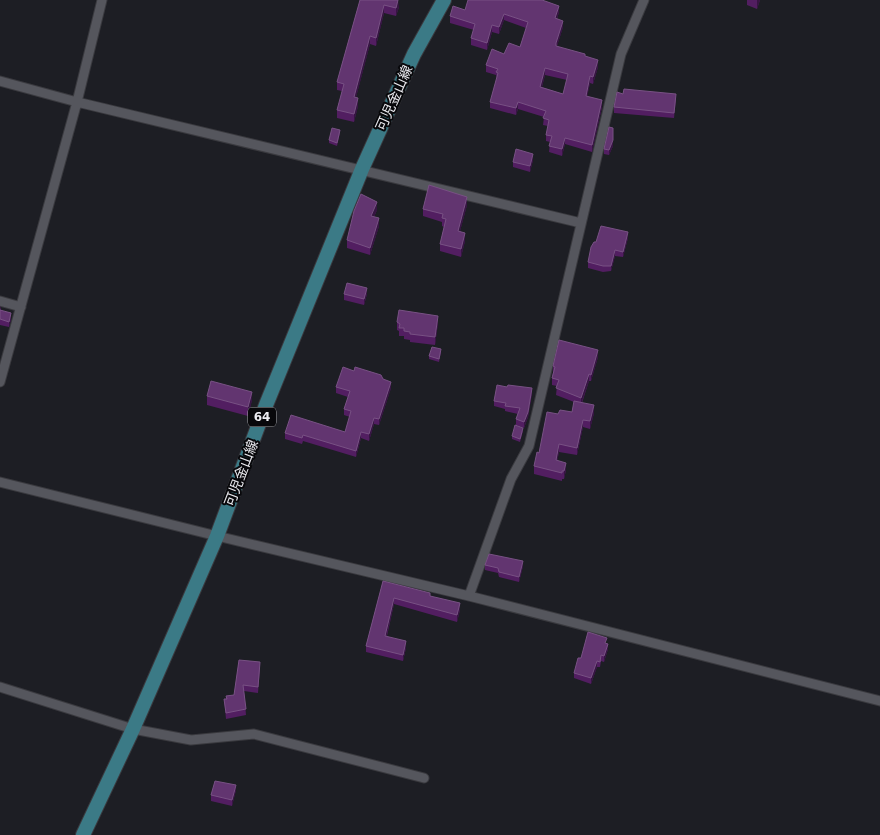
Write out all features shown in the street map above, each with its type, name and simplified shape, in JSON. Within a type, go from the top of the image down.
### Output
[{"type":"main road","name":"可児金山線","points":[[83,835],[133,729],[217,536],[266,405],[362,169],[414,54],[444,0]]},
{"type":"street","points":[[0,382],[77,102],[102,0]]},
{"type":"street","points":[[469,596],[511,479],[529,446],[621,54],[644,0]]},
{"type":"street","points":[[0,81],[77,102],[581,223]]},
{"type":"street","points":[[0,301],[21,307]]},
{"type":"street","points":[[0,482],[469,596],[880,701]]},
{"type":"street","points":[[0,687],[133,729],[191,740],[254,734],[424,778]]},
{"type":"building","points":[[360,0],[398,0],[396,8],[384,5],[376,38],[370,36],[354,97],[358,98],[354,114],[337,110],[344,84],[337,82]]},
{"type":"building","points":[[468,0],[542,0],[559,6],[555,18],[563,21],[556,46],[585,54],[585,56],[598,60],[593,77],[590,76],[586,96],[602,100],[592,145],[565,138],[562,149],[549,146],[552,136],[546,135],[549,120],[543,118],[546,111],[518,102],[516,108],[490,102],[498,73],[496,72],[498,69],[486,65],[492,49],[504,54],[509,43],[520,47],[528,22],[504,14],[499,27],[492,25],[487,43],[471,38],[475,24],[450,16],[453,6],[465,10]],"holes":[[[545,68],[568,74],[563,94],[540,87]]]},
{"type":"building","points":[[624,89],[676,94],[674,113],[614,107],[617,92],[623,94]]},
{"type":"building","points":[[609,127],[613,128],[613,140],[609,150],[604,149]]},
{"type":"building","points":[[332,128],[340,130],[337,143],[329,140]]},
{"type":"building","points":[[516,149],[533,154],[530,166],[513,162]]},
{"type":"building","points":[[429,185],[467,197],[458,231],[465,233],[461,249],[440,244],[446,219],[442,218],[443,214],[423,209]]},
{"type":"building","points":[[361,194],[377,202],[371,216],[379,218],[370,248],[347,240],[354,211]]},
{"type":"building","points":[[601,226],[628,232],[623,252],[615,250],[611,266],[588,262],[591,247],[596,242]]},
{"type":"building","points":[[347,283],[367,288],[364,299],[344,294]]},
{"type":"building","points":[[0,310],[11,313],[9,322],[0,319]]},
{"type":"building","points":[[399,310],[438,316],[435,337],[410,334],[410,332],[404,331],[404,328],[399,328],[400,324],[397,322]]},
{"type":"building","points":[[559,340],[598,350],[591,375],[589,374],[581,398],[556,388],[559,380],[552,378]]},
{"type":"building","points":[[432,347],[441,349],[439,359],[429,356]]},
{"type":"building","points":[[343,367],[354,371],[355,367],[381,375],[383,379],[391,382],[379,419],[374,418],[369,434],[361,432],[356,451],[303,435],[302,438],[285,433],[291,415],[345,432],[351,411],[344,409],[350,391],[336,387]]},
{"type":"building","points":[[211,381],[252,392],[248,407],[207,396]]},
{"type":"building","points":[[497,385],[532,388],[528,412],[524,422],[516,419],[520,408],[505,406],[506,403],[494,401]]},
{"type":"building","points":[[574,401],[594,405],[590,421],[583,420],[577,448],[559,444],[556,460],[566,463],[564,471],[562,473],[534,466],[537,452],[539,453],[547,412],[558,414],[560,410],[572,412]]},
{"type":"building","points":[[515,425],[523,428],[520,439],[512,436]]},
{"type":"building","points":[[489,554],[523,561],[519,577],[499,572],[498,568],[485,565]]},
{"type":"building","points":[[383,581],[430,593],[430,596],[460,603],[457,615],[394,598],[385,636],[406,641],[403,655],[366,646]]},
{"type":"building","points":[[588,632],[607,638],[605,643],[608,644],[604,656],[601,655],[600,662],[597,661],[591,678],[574,673],[578,658],[581,658]]},
{"type":"building","points":[[239,660],[260,662],[258,687],[243,685],[246,709],[226,713],[224,699],[227,699],[226,696],[234,695]]},
{"type":"building","points":[[215,781],[236,785],[232,800],[211,795]]}]
